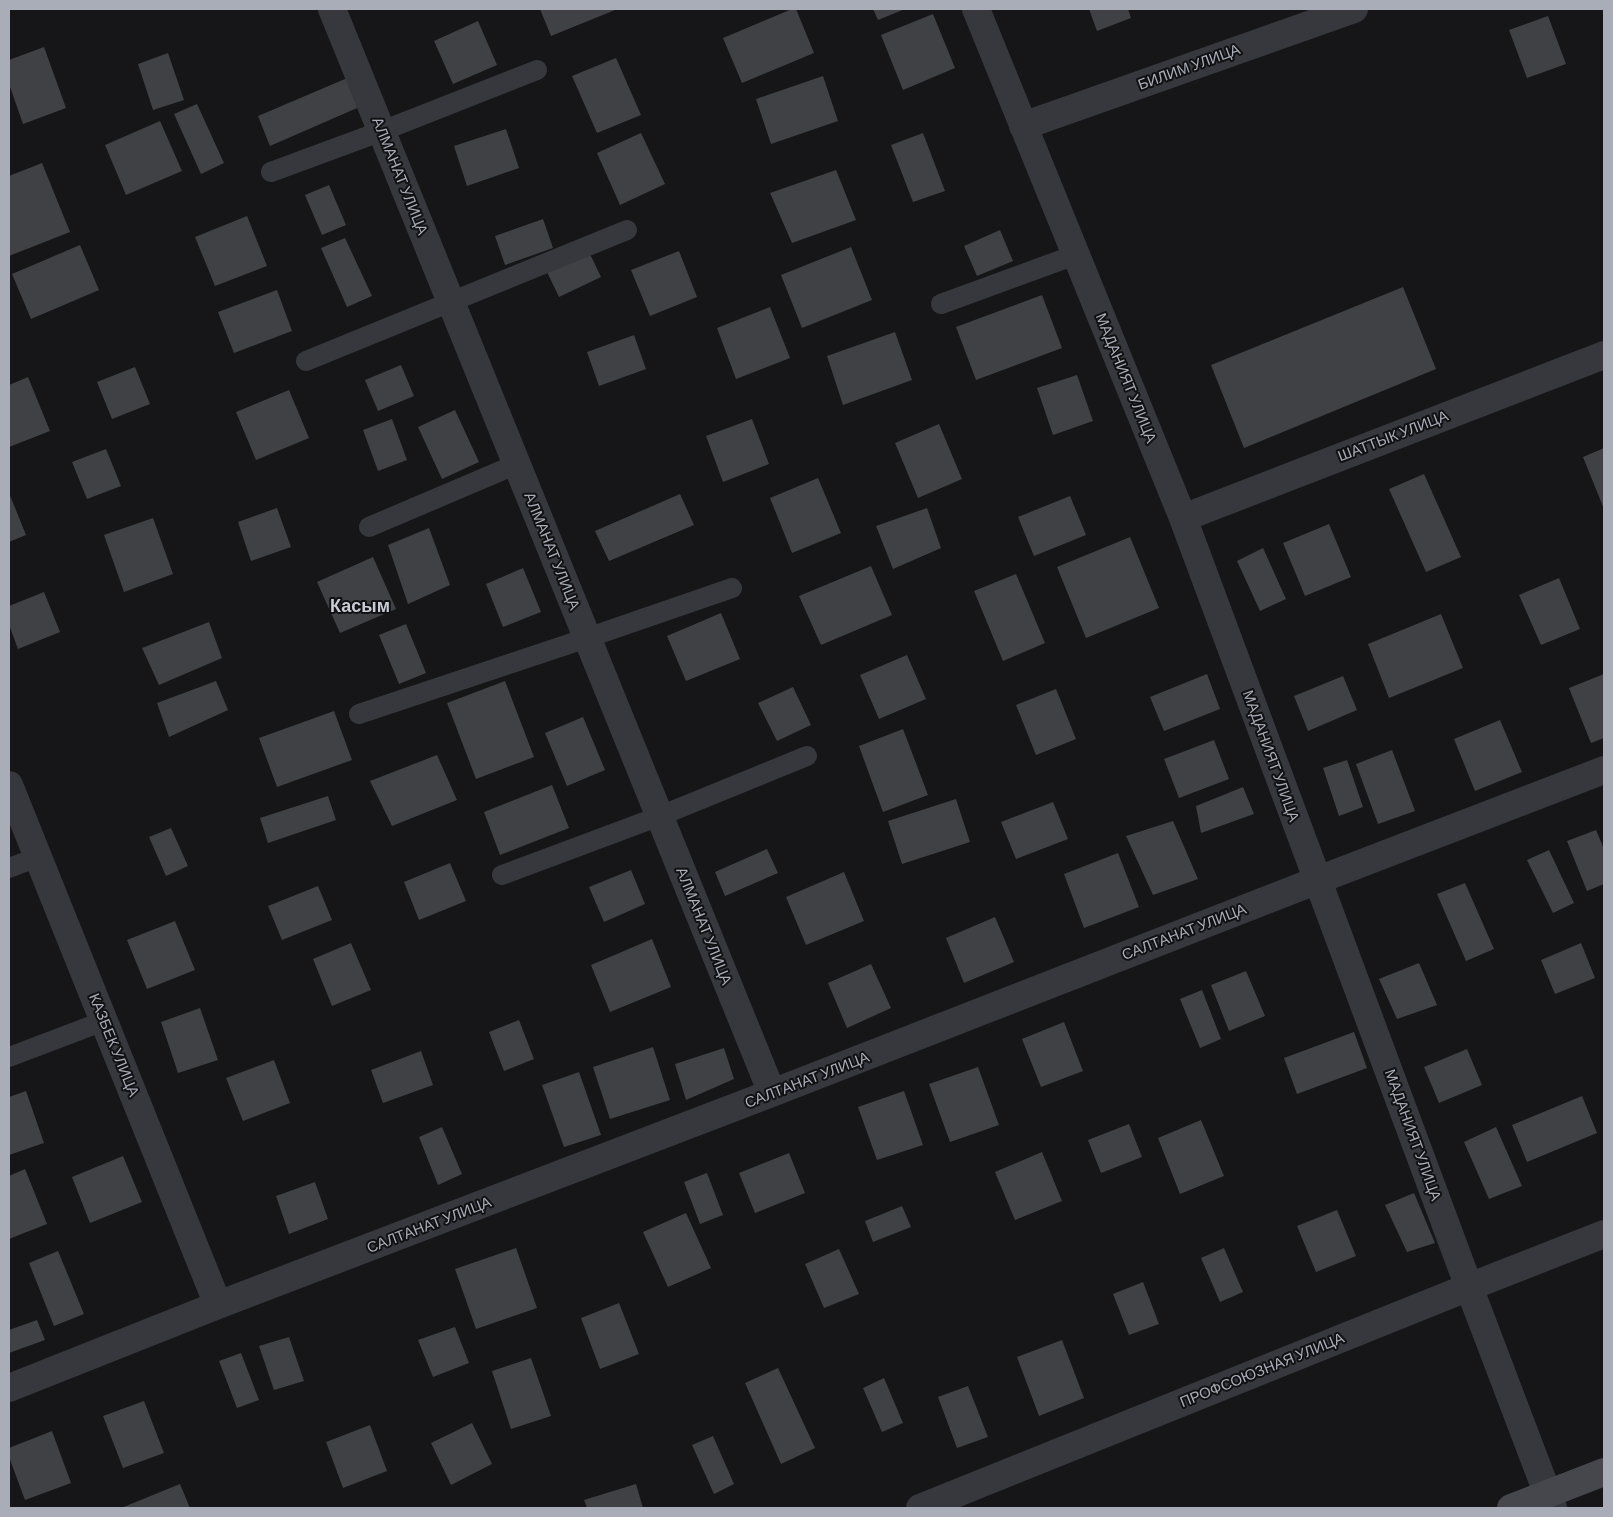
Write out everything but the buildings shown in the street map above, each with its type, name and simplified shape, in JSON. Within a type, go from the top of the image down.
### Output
[{"type":"street","name":"АЛМАНАТ УЛИЦА","points":[[332,9],[772,1093]]},
{"type":"street","name":"МАДАНИЯТ УЛИЦА","points":[[976,9],[1183,518],[1469,1287],[1551,1501]]},
{"type":"street","name":"БИЛИМ УЛИЦА","points":[[1023,126],[1354,9]]},
{"type":"street","name":"ШАТТЫК УЛИЦА","points":[[1183,518],[1604,355]]},
{"type":"street","name":"САЛТАНАТ УЛИЦА","points":[[9,1388],[218,1305],[772,1093],[1604,770]]},
{"type":"street","name":"КАЗБЕК УЛИЦА","points":[[9,785],[218,1305]]},
{"type":"street","name":"ПРОФСОЮЗНАЯ УЛИЦА","points":[[920,1508],[1604,1234]]},
{"type":"street","points":[[1511,1508],[1551,1501],[1604,1472]]},
{"type":"lane","points":[[271,172],[537,70]]},
{"type":"lane","points":[[306,361],[628,230]]},
{"type":"lane","points":[[941,304],[1075,255]]},
{"type":"lane","points":[[369,527],[517,464]]},
{"type":"lane","points":[[359,714],[732,588]]},
{"type":"lane","points":[[502,874],[660,816],[807,756]]},
{"type":"lane","points":[[9,868],[38,857]]},
{"type":"lane","points":[[9,1057],[104,1021]]},
{"type":"district","name":"Касым","points":[[360,606]]}]
